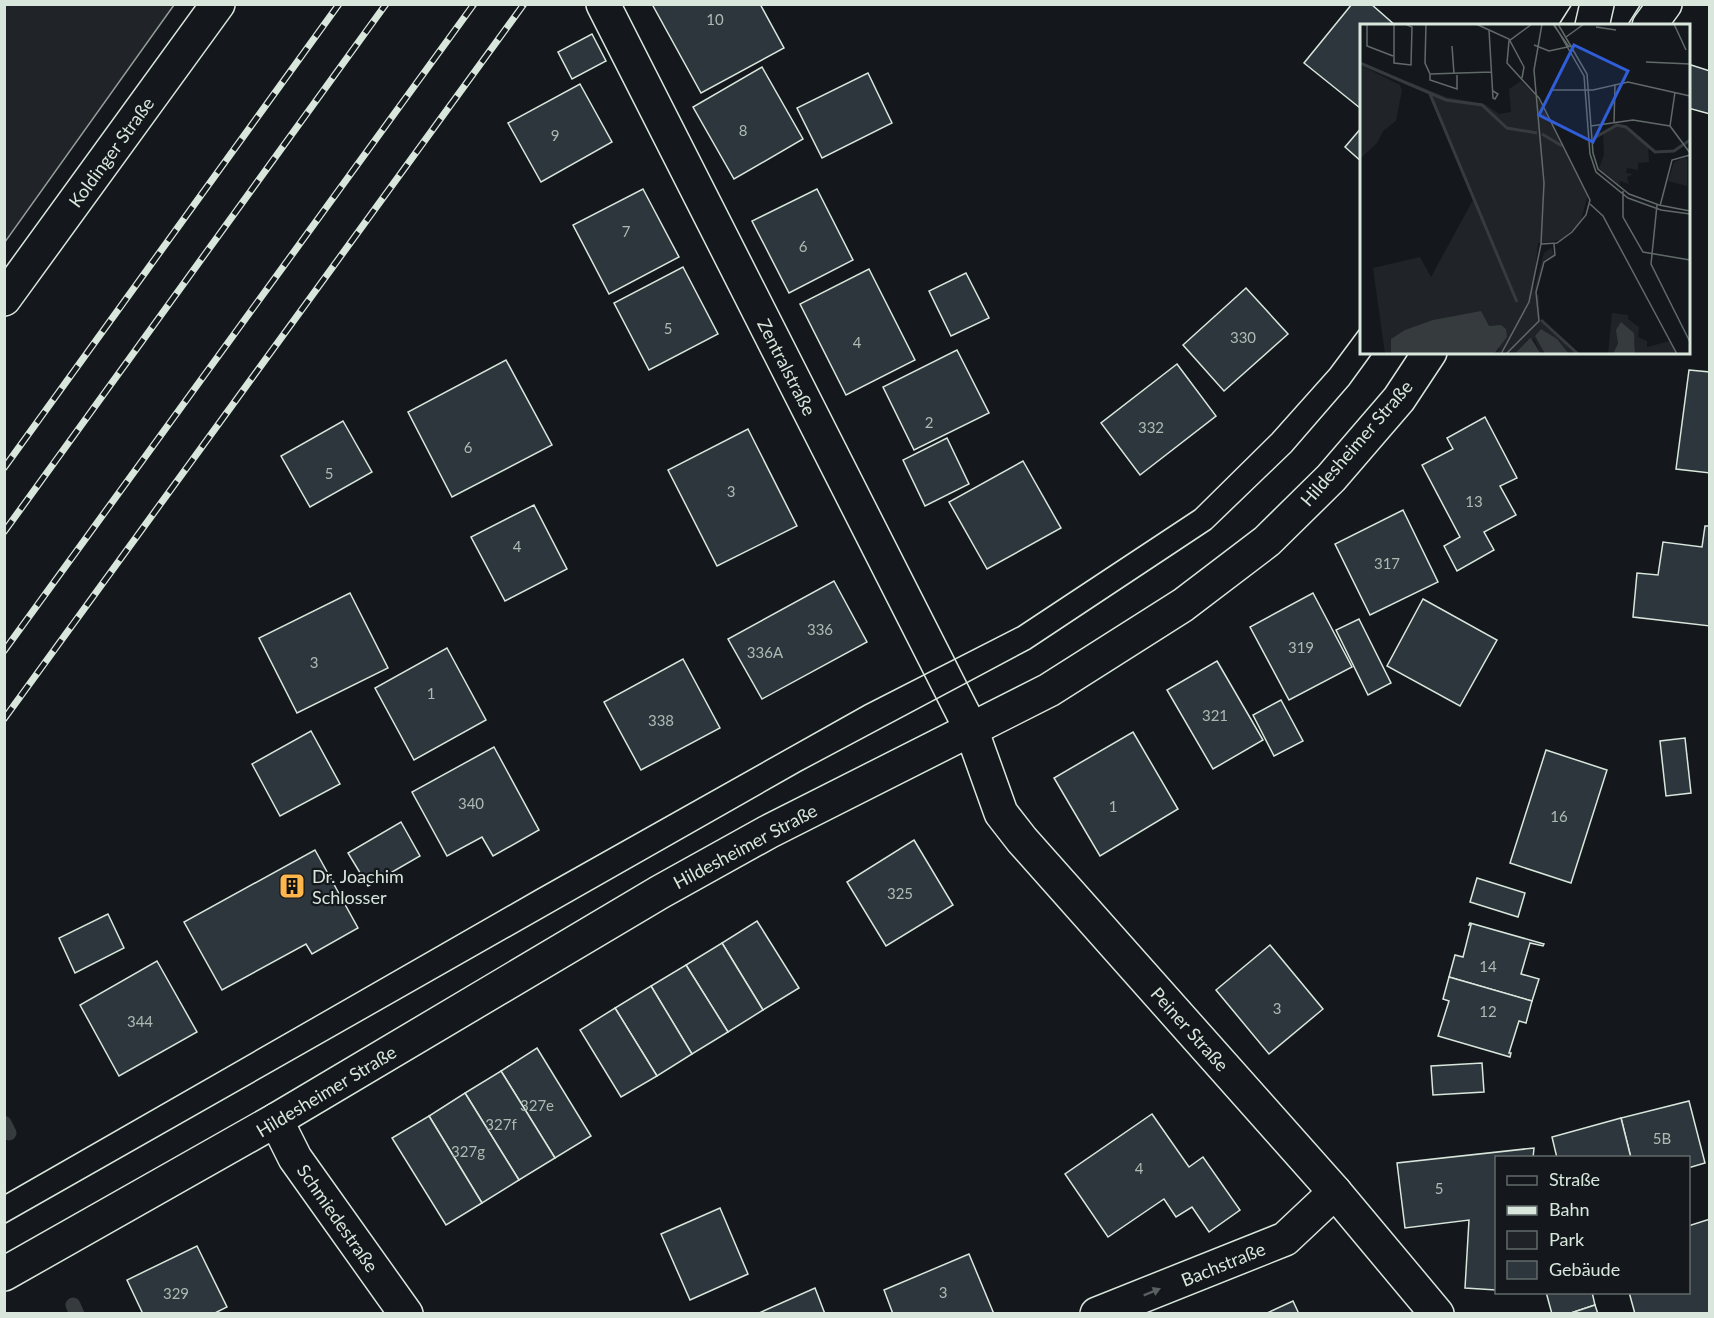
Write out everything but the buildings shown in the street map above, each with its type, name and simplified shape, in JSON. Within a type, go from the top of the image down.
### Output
[{"type":"street","name":"Koldinger Straße","points":[[4,299],[218,4]]},
{"type":"street","name":"Zentralstraße","points":[[603,4],[971,729]]},
{"type":"street","points":[[1592,24],[1597,4]]},
{"type":"street","points":[[1650,24],[1665,4]]},
{"type":"street","name":"Hildesheimer Straße","points":[[4,1274],[276,1120],[660,892],[768,832],[1049,690],[1184,605],[1267,541],[1331,478],[1399,399],[1429,354]]},
{"type":"street","name":"Peiner Straße","points":[[971,729],[1001,813],[1022,840],[1335,1192],[1437,1314]]},
{"type":"street","name":"Schmiedestraße","points":[[276,1120],[296,1158],[406,1314]]},
{"type":"street","name":"Bachstraße","points":[[1097,1314],[1285,1239],[1335,1192]]},
{"type":"green space","points":[[4,5],[174,5],[5,242]]},
{"type":"waterway","points":[[4,1123],[9,1133]]},
{"type":"waterway","points":[[73,1305],[77,1314]]},
{"type":"tram line","points":[[1559,24],[1572,4]]},
{"type":"tram line","points":[[1628,24],[1641,4]]},
{"type":"tram line","points":[[4,1195],[536,890],[865,705],[1018,627],[1195,510],[1272,434],[1330,369],[1360,329]]},
{"type":"tram line","points":[[4,1224],[801,771],[1030,649],[1211,529],[1291,452],[1349,385],[1372,354]]},
{"type":"railway","points":[[4,468],[339,4]]},
{"type":"railway","points":[[4,532],[386,4]]},
{"type":"railway","points":[[4,651],[474,4]]},
{"type":"railway","points":[[4,719],[524,4]]},
{"type":"place","name":"Dr. Joachim Schlosser","points":[[292,886]]}]
